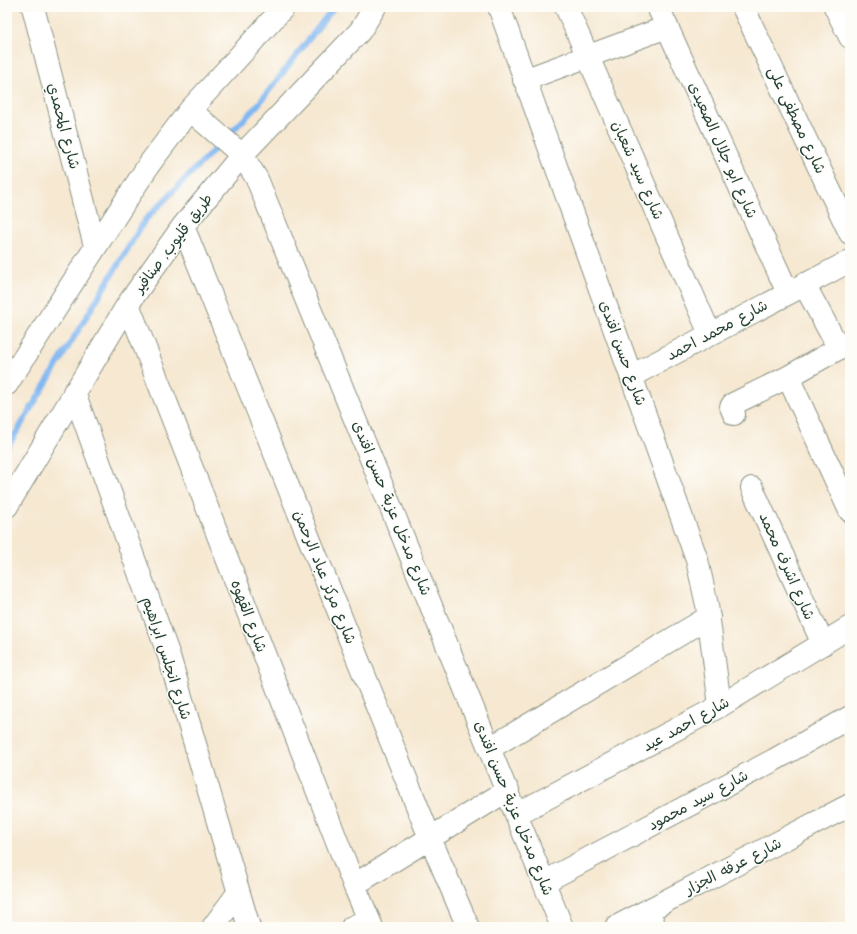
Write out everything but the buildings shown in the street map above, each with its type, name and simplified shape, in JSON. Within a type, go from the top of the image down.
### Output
[{"type":"street","name":"شارع المحمدي","points":[[33,7],[95,246]]},
{"type":"street","points":[[7,384],[150,163],[190,110],[284,7]]},
{"type":"street","name":"طريق قليوب, صنافير","points":[[7,506],[128,304],[183,226],[242,156],[315,81],[360,31],[375,7]]},
{"type":"street","name":"شارع حسن افندى","points":[[499,7],[697,560],[709,616],[720,706]]},
{"type":"street","name":"شارع سيد شعبان","points":[[566,7],[710,334]]},
{"type":"street","name":"شارع ابو جلال الصعيدى","points":[[658,7],[796,289]]},
{"type":"street","name":"شارع مصطفى على","points":[[743,7],[850,233]]},
{"type":"street","points":[[835,7],[850,37]]},
{"type":"street","points":[[524,80],[667,27]]},
{"type":"street","name":"شارع مدخل عزبة حسن افندى","points":[[190,110],[242,156],[258,179],[518,814],[562,927]]},
{"type":"street","name":"شارع مركز عباد الرحمن","points":[[183,226],[430,838],[468,927]]},
{"type":"street","name":"شارع محمد احمد","points":[[631,376],[850,260]]},
{"type":"street","points":[[734,414],[731,407],[733,404],[788,377],[836,350],[836,343],[796,289]]},
{"type":"street","name":"شارع القهوه","points":[[128,304],[354,885],[365,925]]},
{"type":"street","points":[[788,377],[850,511]]},
{"type":"street","name":"شارع انجلس ابراهيم","points":[[74,392],[168,656],[249,927]]},
{"type":"street","name":"شارع اشرف محمد","points":[[752,488],[823,644]]},
{"type":"street","points":[[490,748],[709,616]]},
{"type":"street","name":"شارع احمد عيد","points":[[518,814],[720,706],[850,627]]},
{"type":"street","name":"شارع سيد محمود","points":[[544,882],[774,760],[850,717]]},
{"type":"street","points":[[354,885],[508,790]]},
{"type":"street","name":"شارع عرفه الجزار","points":[[616,927],[652,918],[850,805]]},
{"type":"street","points":[[213,927],[238,894]]},
{"type":"waterway","points":[[7,448],[145,220],[257,106],[334,7]]}]
